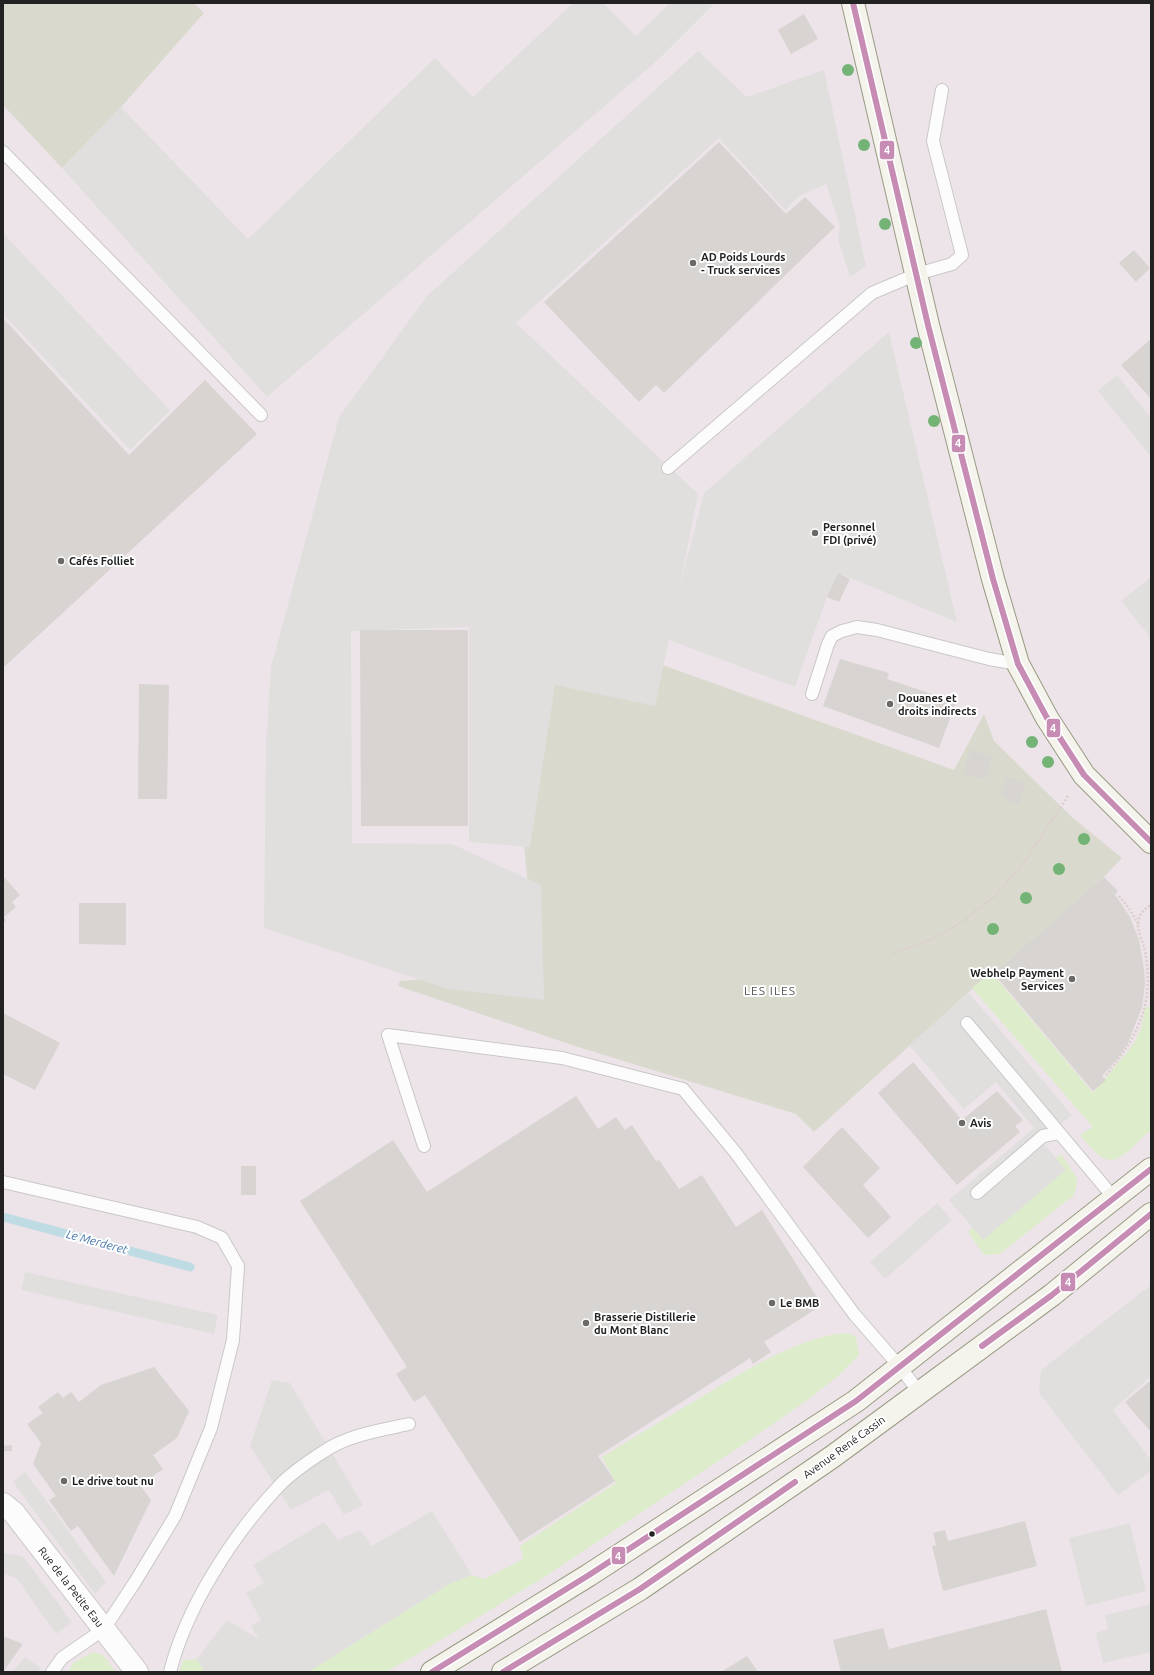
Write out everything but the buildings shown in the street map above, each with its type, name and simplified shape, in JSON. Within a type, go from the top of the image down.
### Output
[{"type":"main road","points":[[853,3],[917,274],[991,571],[1018,664],[1047,718],[1084,775],[1151,842]]},
{"type":"main road","points":[[432,1672],[589,1575],[856,1401],[1151,1169]]},
{"type":"main road","name":"Avenue René Cassin","points":[[503,1672],[640,1589],[832,1457],[1052,1295],[1151,1214]]},
{"type":"street","name":"Rue de la Petite Eau","points":[[3,1504],[14,1513],[137,1672]]},
{"type":"lane","points":[[668,468],[855,306],[881,289],[917,274],[952,264],[962,254],[933,140],[942,90]]},
{"type":"lane","points":[[3,152],[261,415]]},
{"type":"lane","points":[[812,694],[828,644],[832,636],[842,630],[857,628],[877,630],[990,659],[1018,664]]},
{"type":"lane","points":[[967,1023],[1114,1198]]},
{"type":"lane","points":[[424,1146],[388,1035],[562,1058],[684,1089],[735,1152],[854,1314],[900,1366],[919,1392]]},
{"type":"lane","points":[[977,1193],[1043,1136],[1059,1132]]},
{"type":"lane","points":[[3,1182],[197,1227],[222,1238],[238,1266],[233,1340],[211,1428],[175,1516],[104,1629],[62,1658],[52,1672]]},
{"type":"lane","points":[[170,1672],[175,1652],[197,1600],[233,1542],[278,1487],[324,1451],[362,1435],[410,1424]]},
{"type":"path","points":[[893,953],[933,939],[962,922],[996,895],[1023,864],[1066,799],[1084,775]]},
{"type":"path","points":[[1106,1075],[1132,1038],[1146,1000],[1147,968],[1145,950],[1138,925],[1129,908],[1119,896]]},
{"type":"path","points":[[1138,925],[1140,916],[1144,909],[1151,905]]},
{"type":"shaded area","points":[[3,3],[1151,3],[1151,1672],[3,1672]]},
{"type":"shaded area","points":[[3,3],[194,3],[204,13],[121,107],[62,168],[3,105]]},
{"type":"shaded area","points":[[573,3],[603,3],[636,36],[670,3],[715,3],[659,59],[267,397],[62,168],[121,107],[248,239],[435,58],[473,97]]},
{"type":"shaded area","points":[[698,51],[747,97],[824,70],[866,266],[850,277],[838,240],[840,226],[826,184],[799,196],[785,210],[719,138],[516,323],[698,494],[680,586],[704,493],[889,332],[957,622],[838,573],[827,597],[795,687],[669,640],[655,706],[555,685],[530,847],[469,842],[469,627],[351,631],[352,843],[452,844],[541,885],[544,1000],[448,989],[264,928],[266,742],[271,667],[339,417],[427,296]]},
{"type":"shaded area","points":[[3,233],[170,410],[130,450],[3,314]]},
{"type":"shaded area","points":[[1117,375],[1151,418],[1151,457],[1098,391]]},
{"type":"shaded area","points":[[1151,577],[1151,638],[1121,601]]},
{"type":"shaded area","points":[[557,627],[954,770],[984,714],[994,741],[1074,819],[1122,858],[1104,877],[994,977],[990,973],[814,1132],[796,1114],[575,1046],[398,986],[400,981],[536,970],[520,802]]},
{"type":"shaded area","points":[[969,993],[1072,1115],[1041,1141],[1066,1170],[983,1240],[949,1200],[1034,1128],[996,1082],[964,1109],[909,1045]]},
{"type":"shaded area","points":[[937,1203],[952,1220],[885,1279],[870,1262]]},
{"type":"shaded area","points":[[25,1272],[218,1315],[214,1334],[21,1290]]},
{"type":"shaded area","points":[[1151,1285],[1151,1376],[1113,1410],[1151,1460],[1151,1471],[1118,1495],[1039,1393],[1041,1370]]},
{"type":"shaded area","points":[[272,1380],[290,1383],[363,1505],[344,1515],[329,1490],[291,1510],[250,1446]]},
{"type":"shaded area","points":[[25,1472],[106,1582],[95,1594],[13,1482]]},
{"type":"shaded area","points":[[432,1511],[472,1575],[449,1584],[308,1672],[205,1672],[197,1659],[227,1620],[259,1639],[251,1626],[261,1620],[246,1593],[264,1583],[253,1565],[324,1522],[338,1540],[360,1530],[372,1546]]},
{"type":"shaded area","points":[[1130,1523],[1146,1591],[1086,1606],[1069,1538]]},
{"type":"shaded area","points":[[3,1553],[23,1556],[72,1622],[56,1634],[17,1579],[3,1573]]},
{"type":"shaded area","points":[[1151,1604],[1151,1652],[1103,1663],[1096,1633],[1108,1629],[1105,1615]]},
{"type":"shaded area","points":[[25,1657],[41,1668],[37,1672],[12,1672]]},
{"type":"green space","points":[[991,972],[1093,1093],[1133,1045],[1141,1029],[1145,1007],[1151,1007],[1151,1130],[1131,1149],[1116,1159],[1108,1160],[1100,1156],[1091,1148],[1080,1135],[1093,1127],[972,988]]},
{"type":"green space","points":[[1061,1154],[1077,1178],[1076,1189],[1073,1196],[1000,1254],[984,1255],[968,1232]]},
{"type":"green space","points":[[847,1333],[856,1337],[859,1355],[837,1377],[809,1399],[735,1450],[546,1576],[386,1672],[308,1672],[449,1584],[472,1575],[484,1579],[523,1559],[520,1546],[616,1483],[602,1457],[770,1358],[809,1341]]},
{"type":"green space","points":[[93,1652],[103,1655],[116,1672],[68,1672],[73,1663]]},
{"type":"green space","points":[[197,1659],[205,1672],[179,1672],[183,1660]]},
{"type":"waterway","name":"Le Merderet","points":[[3,1217],[190,1267]]},
{"type":"transit line","name":"4","points":[[853,3],[928,325],[993,579],[1018,664],[1047,718],[1084,775],[1151,842]]},
{"type":"transit line","name":"4","points":[[432,1672],[589,1575],[856,1401],[1151,1169]]},
{"type":"transit line","name":"4","points":[[982,1346],[1052,1295],[1151,1214]]},
{"type":"transit line","name":"4","points":[[503,1672],[640,1589],[795,1482]]},
{"type":"place","name":"AD Poids Lourds - Truck services","points":[[693,263]]},
{"type":"place","name":"Personnel FDI (privé)","points":[[815,533]]},
{"type":"place","name":"Cafés Folliet","points":[[61,561]]},
{"type":"place","name":"Douanes et droits indirects","points":[[890,704]]},
{"type":"place","name":"Webhelp Payment Services","points":[[1072,979]]},
{"type":"place","name":"Avis","points":[[962,1123]]},
{"type":"place","name":"Le BMB","points":[[772,1303]]},
{"type":"place","name":"Brasserie Distillerie du Mont Blanc","points":[[586,1323]]},
{"type":"place","name":"Le drive tout nu","points":[[64,1481]]},
{"type":"district","name":"LES ILES","points":[[770,991]]}]
